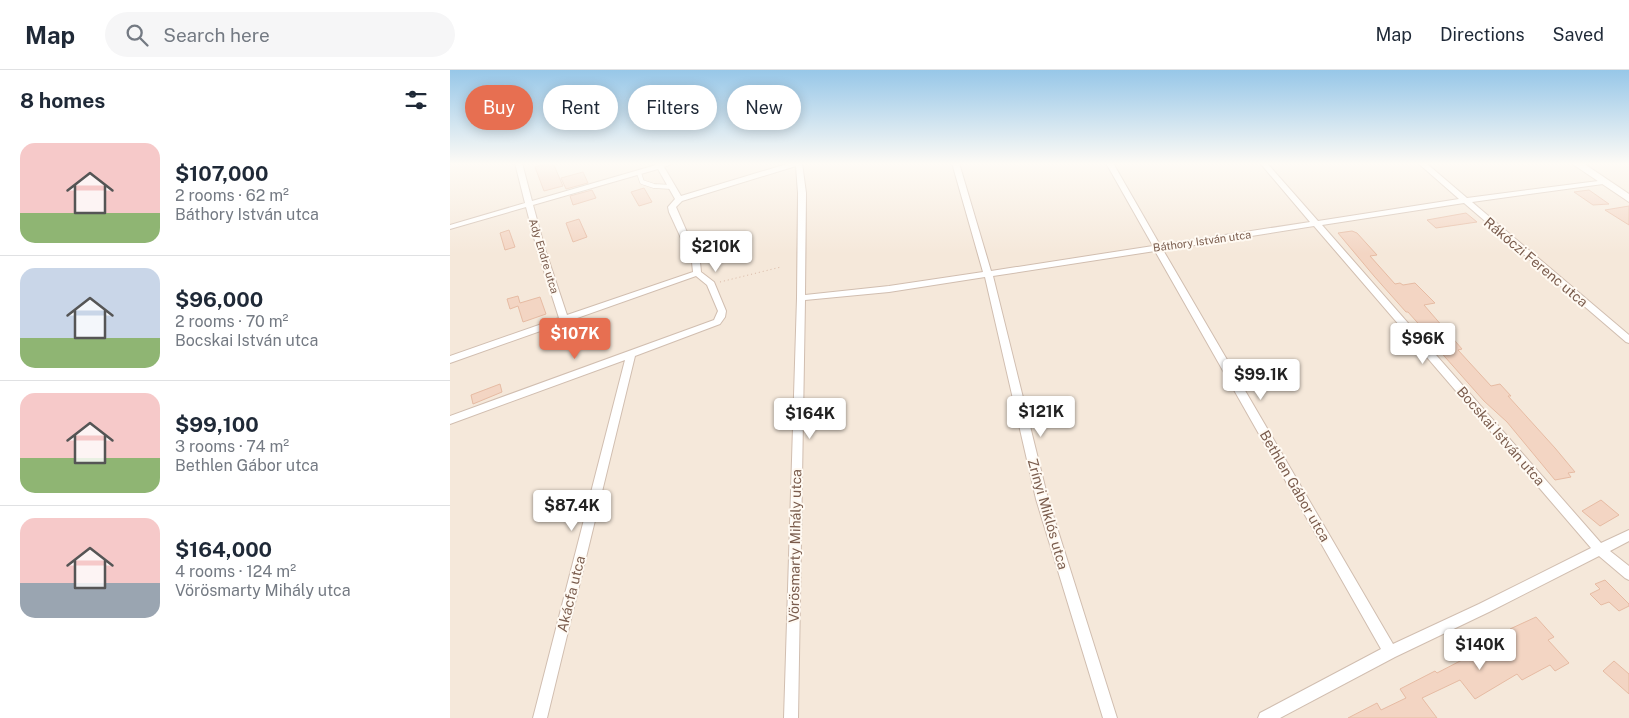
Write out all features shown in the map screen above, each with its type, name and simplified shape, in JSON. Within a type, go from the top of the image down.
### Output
[{"type":"street","name":"Ady Endre utca","points":[[525,193],[564,319]]},
{"type":"street","points":[[450,227],[565,193]]},
{"type":"street","points":[[675,193],[678,199]]},
{"type":"street","points":[[696,273],[696,262],[672,207],[678,199],[697,193]]},
{"type":"street","name":"Vörösmarty Mihály utca","points":[[791,718],[802,193]]},
{"type":"street","name":"Zrínyi Miklós utca","points":[[964,193],[988,273],[1042,500],[1110,718]]},
{"type":"street","name":"Bethlen Gábor utca","points":[[1126,193],[1390,652]]},
{"type":"street","name":"Bocskai István utca","points":[[1290,193],[1600,550],[1629,574]]},
{"type":"street","name":"Rákóczi Ferenc utca","points":[[1455,193],[1629,340]]},
{"type":"street","name":"Báthory István utca","points":[[801,298],[888,289],[1521,193]]},
{"type":"street","points":[[450,420],[710,326],[721,317],[722,311],[710,284],[696,273]]},
{"type":"street","points":[[450,360],[696,273]]},
{"type":"street","name":"Akácfa utca","points":[[540,718],[631,353]]},
{"type":"street","points":[[1265,718],[1390,652],[1629,535]]},
{"type":"path","points":[[710,284],[781,267]]},
{"type":"shaded area","points":[[450,193],[1629,193],[1629,718],[450,718]]},
{"type":"building","points":[[580,193],[594,193],[596,198],[573,205],[570,196]]},
{"type":"building","points":[[632,193],[647,193],[652,202],[639,206]]},
{"type":"building","points":[[1576,193],[1594,193],[1609,204],[1593,205]]},
{"type":"building","points":[[1629,206],[1629,225],[1605,210]]},
{"type":"building","points":[[1466,213],[1477,222],[1436,228],[1427,220]]},
{"type":"building","points":[[579,219],[587,237],[573,242],[566,223]]},
{"type":"building","points":[[509,230],[515,247],[505,250],[500,233]]},
{"type":"building","points":[[1352,231],[1357,233],[1377,255],[1370,256],[1395,284],[1415,283],[1435,303],[1424,305],[1462,349],[1458,350],[1491,386],[1500,384],[1511,396],[1508,396],[1575,472],[1568,473],[1571,477],[1555,480],[1507,422],[1484,401],[1338,233]]},
{"type":"building","points":[[518,296],[520,303],[540,297],[546,314],[523,322],[518,306],[510,309],[507,299]]},
{"type":"building","points":[[500,384],[502,392],[473,404],[471,395]]},
{"type":"building","points":[[1601,500],[1619,515],[1600,526],[1582,511]]},
{"type":"building","points":[[1605,580],[1629,606],[1619,611],[1609,602],[1601,605],[1590,594],[1600,589],[1595,584]]},
{"type":"building","points":[[1536,617],[1554,637],[1548,640],[1569,663],[1555,671],[1550,665],[1522,680],[1517,674],[1475,699],[1460,680],[1422,698],[1437,718],[1348,718],[1377,703],[1381,710],[1406,698],[1400,689],[1435,671],[1437,673],[1514,633],[1510,629]]},
{"type":"building","points":[[1614,661],[1629,674],[1629,694],[1603,671]]}]
